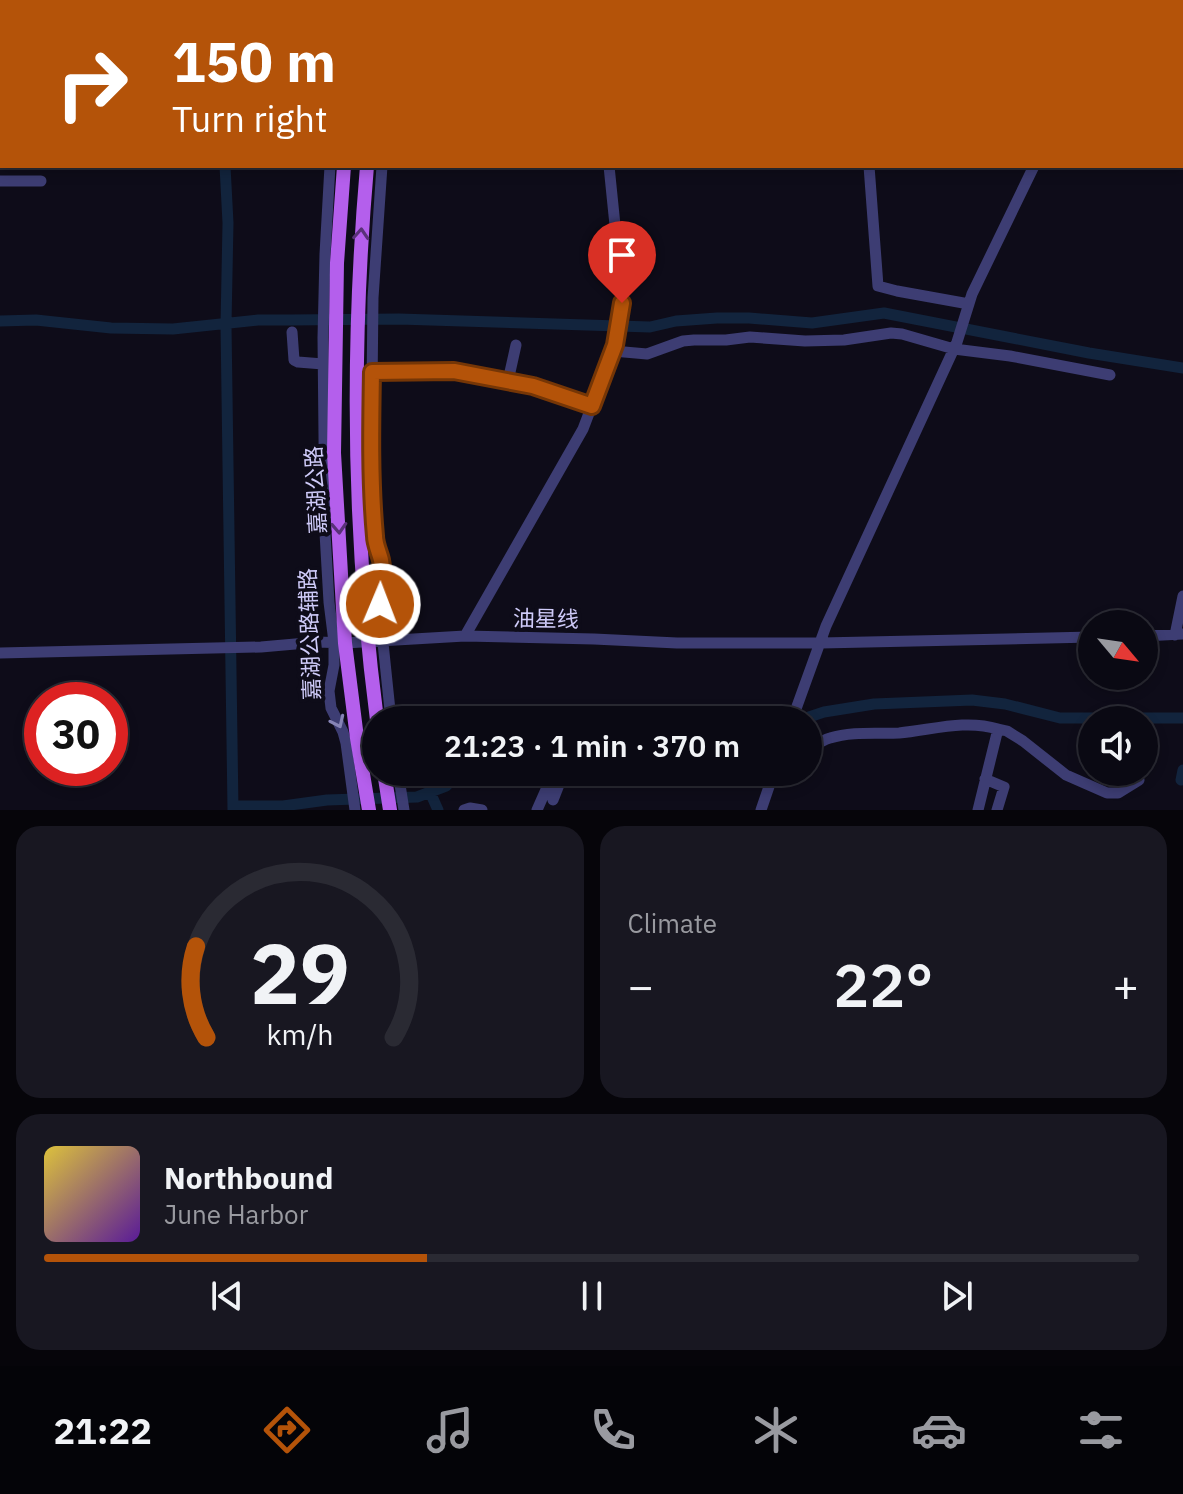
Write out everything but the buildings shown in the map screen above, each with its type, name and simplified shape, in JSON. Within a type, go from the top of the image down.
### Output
[{"type":"main road","name":"嘉湖公路","points":[[344,168],[329,338],[340,642],[357,779],[369,810]]},
{"type":"main road","name":"嘉湖公路","points":[[367,168],[358,301],[364,336],[357,496],[376,642],[377,706]]},
{"type":"main road","points":[[390,810],[391,786]]},
{"type":"street","points":[[330,168],[330,300]]},
{"type":"street","points":[[382,168],[373,298],[364,336],[372,372],[371,478],[375,541],[381,558],[384,591],[376,642],[388,706]]},
{"type":"street","points":[[465,636],[576,442],[614,348],[621,309],[621,273],[609,168]]},
{"type":"street","points":[[869,168],[878,286],[968,308]]},
{"type":"street","points":[[796,706],[826,626],[956,345],[972,294],[1033,168]]},
{"type":"street","points":[[0,181],[41,181]]},
{"type":"street","points":[[292,332],[294,360],[323,364]]},
{"type":"street","points":[[614,348],[647,354],[694,340],[750,337],[844,340],[891,333],[1110,375]]},
{"type":"street","name":"嘉湖公路辅路","points":[[329,338],[323,364],[325,533],[329,602],[340,642],[329,691],[331,708],[343,732],[357,779],[355,810]]},
{"type":"street","points":[[508,381],[516,345]]},
{"type":"street","points":[[372,372],[454,371],[533,386],[592,406]]},
{"type":"street","points":[[1158,635],[1179,634],[1183,596]]},
{"type":"street","name":"油星线","points":[[0,653],[253,647],[465,636],[649,643],[1078,637]]},
{"type":"street","points":[[822,742],[831,737],[857,734],[985,725],[1007,731],[1066,775],[1078,780]]},
{"type":"street","points":[[978,810],[998,729]]},
{"type":"street","points":[[985,779],[1004,787],[997,810]]},
{"type":"street","points":[[396,786],[404,810]]},
{"type":"street","points":[[537,810],[552,786]]},
{"type":"street","points":[[553,800],[555,786]]},
{"type":"street","points":[[761,810],[769,786]]},
{"type":"street","points":[[1091,786],[1107,793],[1118,793],[1129,786]]},
{"type":"street","points":[[465,810],[482,810]]},
{"type":"waterway","points":[[225,168],[233,810]]},
{"type":"waterway","points":[[0,321],[36,320],[111,328],[173,329],[258,320],[399,319],[650,327],[676,321],[717,318],[812,323],[884,313],[1183,368]]},
{"type":"waterway","points":[[822,713],[874,704],[972,700],[1005,704],[1060,718],[1183,718]]},
{"type":"waterway","points":[[1181,780],[1183,770]]},
{"type":"waterway","points":[[233,806],[283,806],[327,800],[417,797],[446,786]]},
{"type":"waterway","points":[[430,792],[438,810]]},
{"type":"route","points":[[380,604],[384,591],[381,558],[375,541],[371,478],[372,372],[454,371],[533,386],[592,406],[615,345],[622,303]]}]
